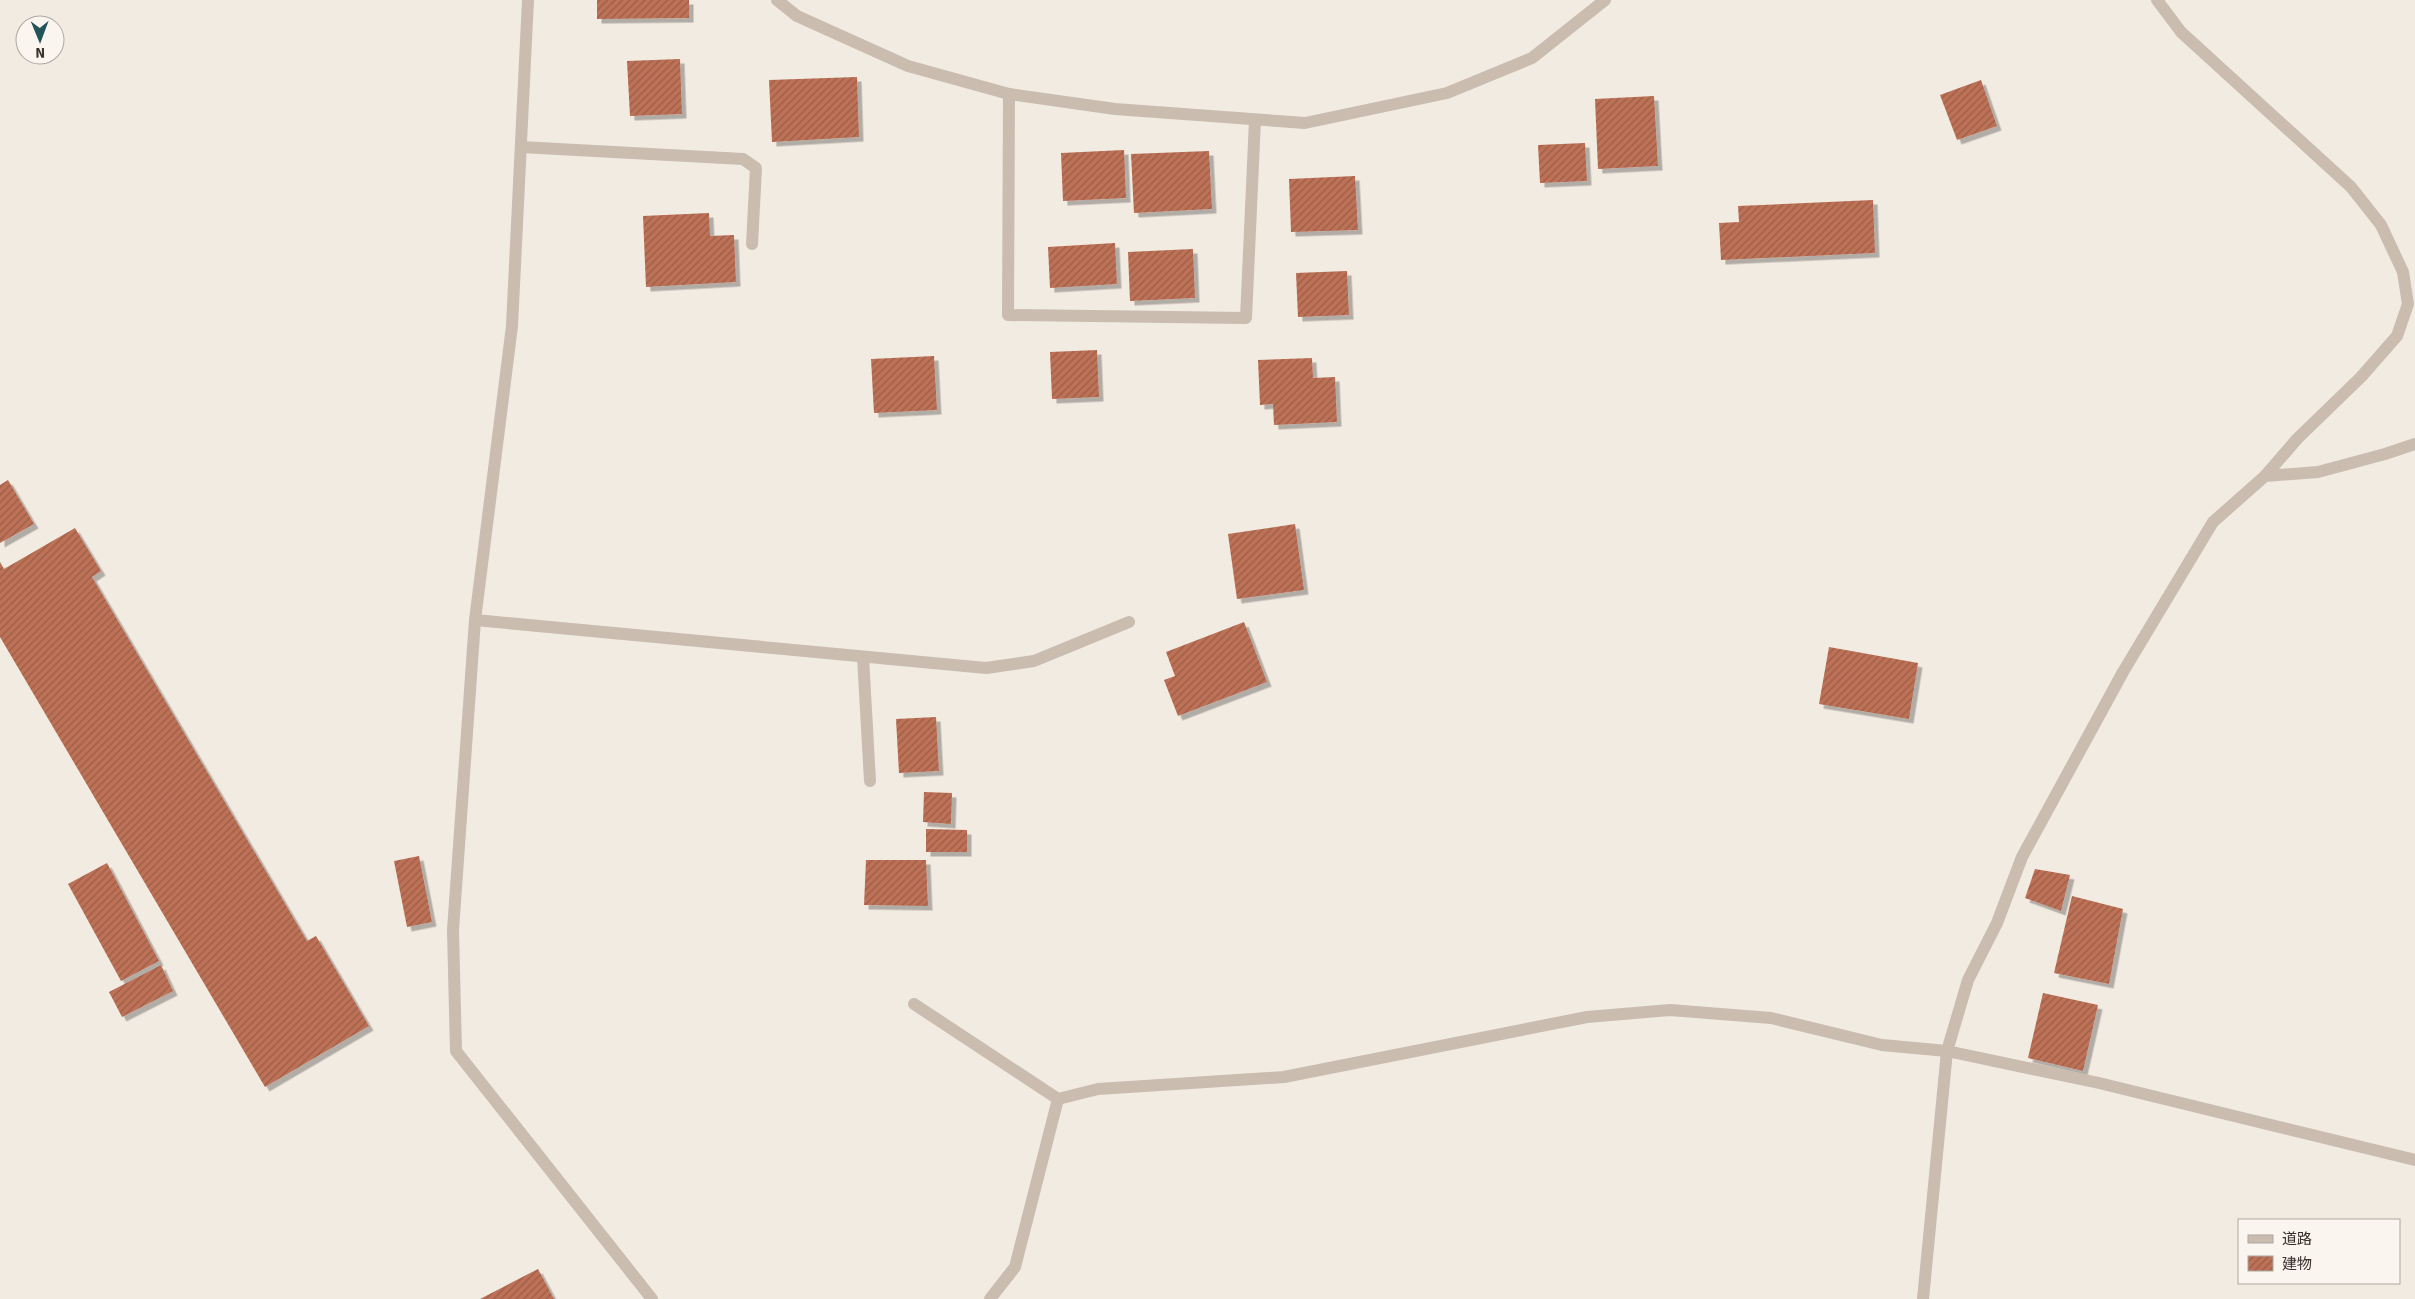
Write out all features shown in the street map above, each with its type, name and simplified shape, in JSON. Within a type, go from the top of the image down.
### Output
[{"type":"street","points":[[528,0],[512,326],[475,620],[453,930],[456,1051],[652,1299]]},
{"type":"street","points":[[777,0],[797,16],[908,66],[1009,94],[1115,109],[1305,123],[1447,93],[1532,58],[1606,0]]},
{"type":"street","points":[[1923,1299],[1947,1051],[1968,980],[1996,923],[2022,857],[2122,672],[2213,522],[2265,476],[2297,439],[2362,377],[2397,336],[2408,304],[2403,272],[2381,225],[2351,187],[2180,32],[2157,0]]},
{"type":"street","points":[[1009,94],[1008,315],[1246,318],[1255,120]]},
{"type":"street","points":[[521,147],[743,159],[756,168],[752,244]]},
{"type":"street","points":[[2265,476],[2318,472],[2415,444]]},
{"type":"street","points":[[475,620],[986,668],[1034,661],[1129,622]]},
{"type":"street","points":[[863,657],[870,781]]},
{"type":"street","points":[[914,1004],[1058,1099],[1098,1088],[1284,1076],[1587,1017],[1670,1010],[1771,1018],[1882,1045],[1947,1051],[2099,1083],[2415,1160]]},
{"type":"street","points":[[990,1299],[1015,1266],[1058,1099]]},
{"type":"building","points":[[597,0],[689,0],[689,18],[597,19]]},
{"type":"building","points":[[680,59],[682,114],[630,116],[627,61]]},
{"type":"building","points":[[857,77],[859,137],[772,142],[769,80]]},
{"type":"building","points":[[1981,80],[1997,126],[1957,140],[1940,95]]},
{"type":"building","points":[[1654,96],[1658,166],[1598,169],[1595,99]]},
{"type":"building","points":[[1585,143],[1587,181],[1540,183],[1538,145]]},
{"type":"building","points":[[1124,150],[1126,198],[1063,201],[1061,153]]},
{"type":"building","points":[[1209,151],[1212,209],[1134,213],[1131,154]]},
{"type":"building","points":[[1355,176],[1358,230],[1291,232],[1289,179]]},
{"type":"building","points":[[1873,200],[1875,253],[1721,260],[1719,223],[1739,222],[1738,206]]},
{"type":"building","points":[[709,213],[710,236],[734,235],[736,282],[646,287],[643,216]]},
{"type":"building","points":[[1115,243],[1117,284],[1050,288],[1048,247]]},
{"type":"building","points":[[1193,249],[1195,298],[1130,301],[1128,252]]},
{"type":"building","points":[[1347,271],[1349,315],[1298,317],[1296,273]]},
{"type":"building","points":[[1097,350],[1099,397],[1052,399],[1050,352]]},
{"type":"building","points":[[934,356],[937,410],[874,413],[871,359]]},
{"type":"building","points":[[1312,358],[1313,378],[1335,377],[1337,422],[1274,425],[1273,404],[1260,405],[1258,360]]},
{"type":"building","points":[[8,480],[34,524],[0,543],[0,485]]},
{"type":"building","points":[[1295,524],[1304,590],[1237,599],[1228,534]]},
{"type":"building","points":[[75,528],[101,571],[92,577],[307,941],[316,936],[369,1026],[265,1087],[0,637],[0,562],[4,569]]},
{"type":"building","points":[[1244,622],[1267,682],[1178,716],[1164,680],[1175,676],[1166,652]]},
{"type":"building","points":[[1829,647],[1918,663],[1909,719],[1819,704]]},
{"type":"building","points":[[936,717],[939,771],[899,773],[896,719]]},
{"type":"building","points":[[924,792],[952,793],[951,824],[923,822]]},
{"type":"building","points":[[926,829],[967,830],[967,852],[926,852]]},
{"type":"building","points":[[419,856],[432,922],[407,927],[394,861]]},
{"type":"building","points":[[866,860],[926,860],[928,906],[864,905]]},
{"type":"building","points":[[107,863],[159,961],[121,981],[68,884]]},
{"type":"building","points":[[2035,869],[2070,875],[2061,911],[2025,898]]},
{"type":"building","points":[[2072,896],[2123,909],[2109,984],[2054,973]]},
{"type":"building","points":[[161,965],[173,991],[122,1017],[109,992]]},
{"type":"building","points":[[2043,993],[2098,1005],[2083,1071],[2028,1058]]},
{"type":"building","points":[[538,1269],[554,1299],[480,1299]]}]
